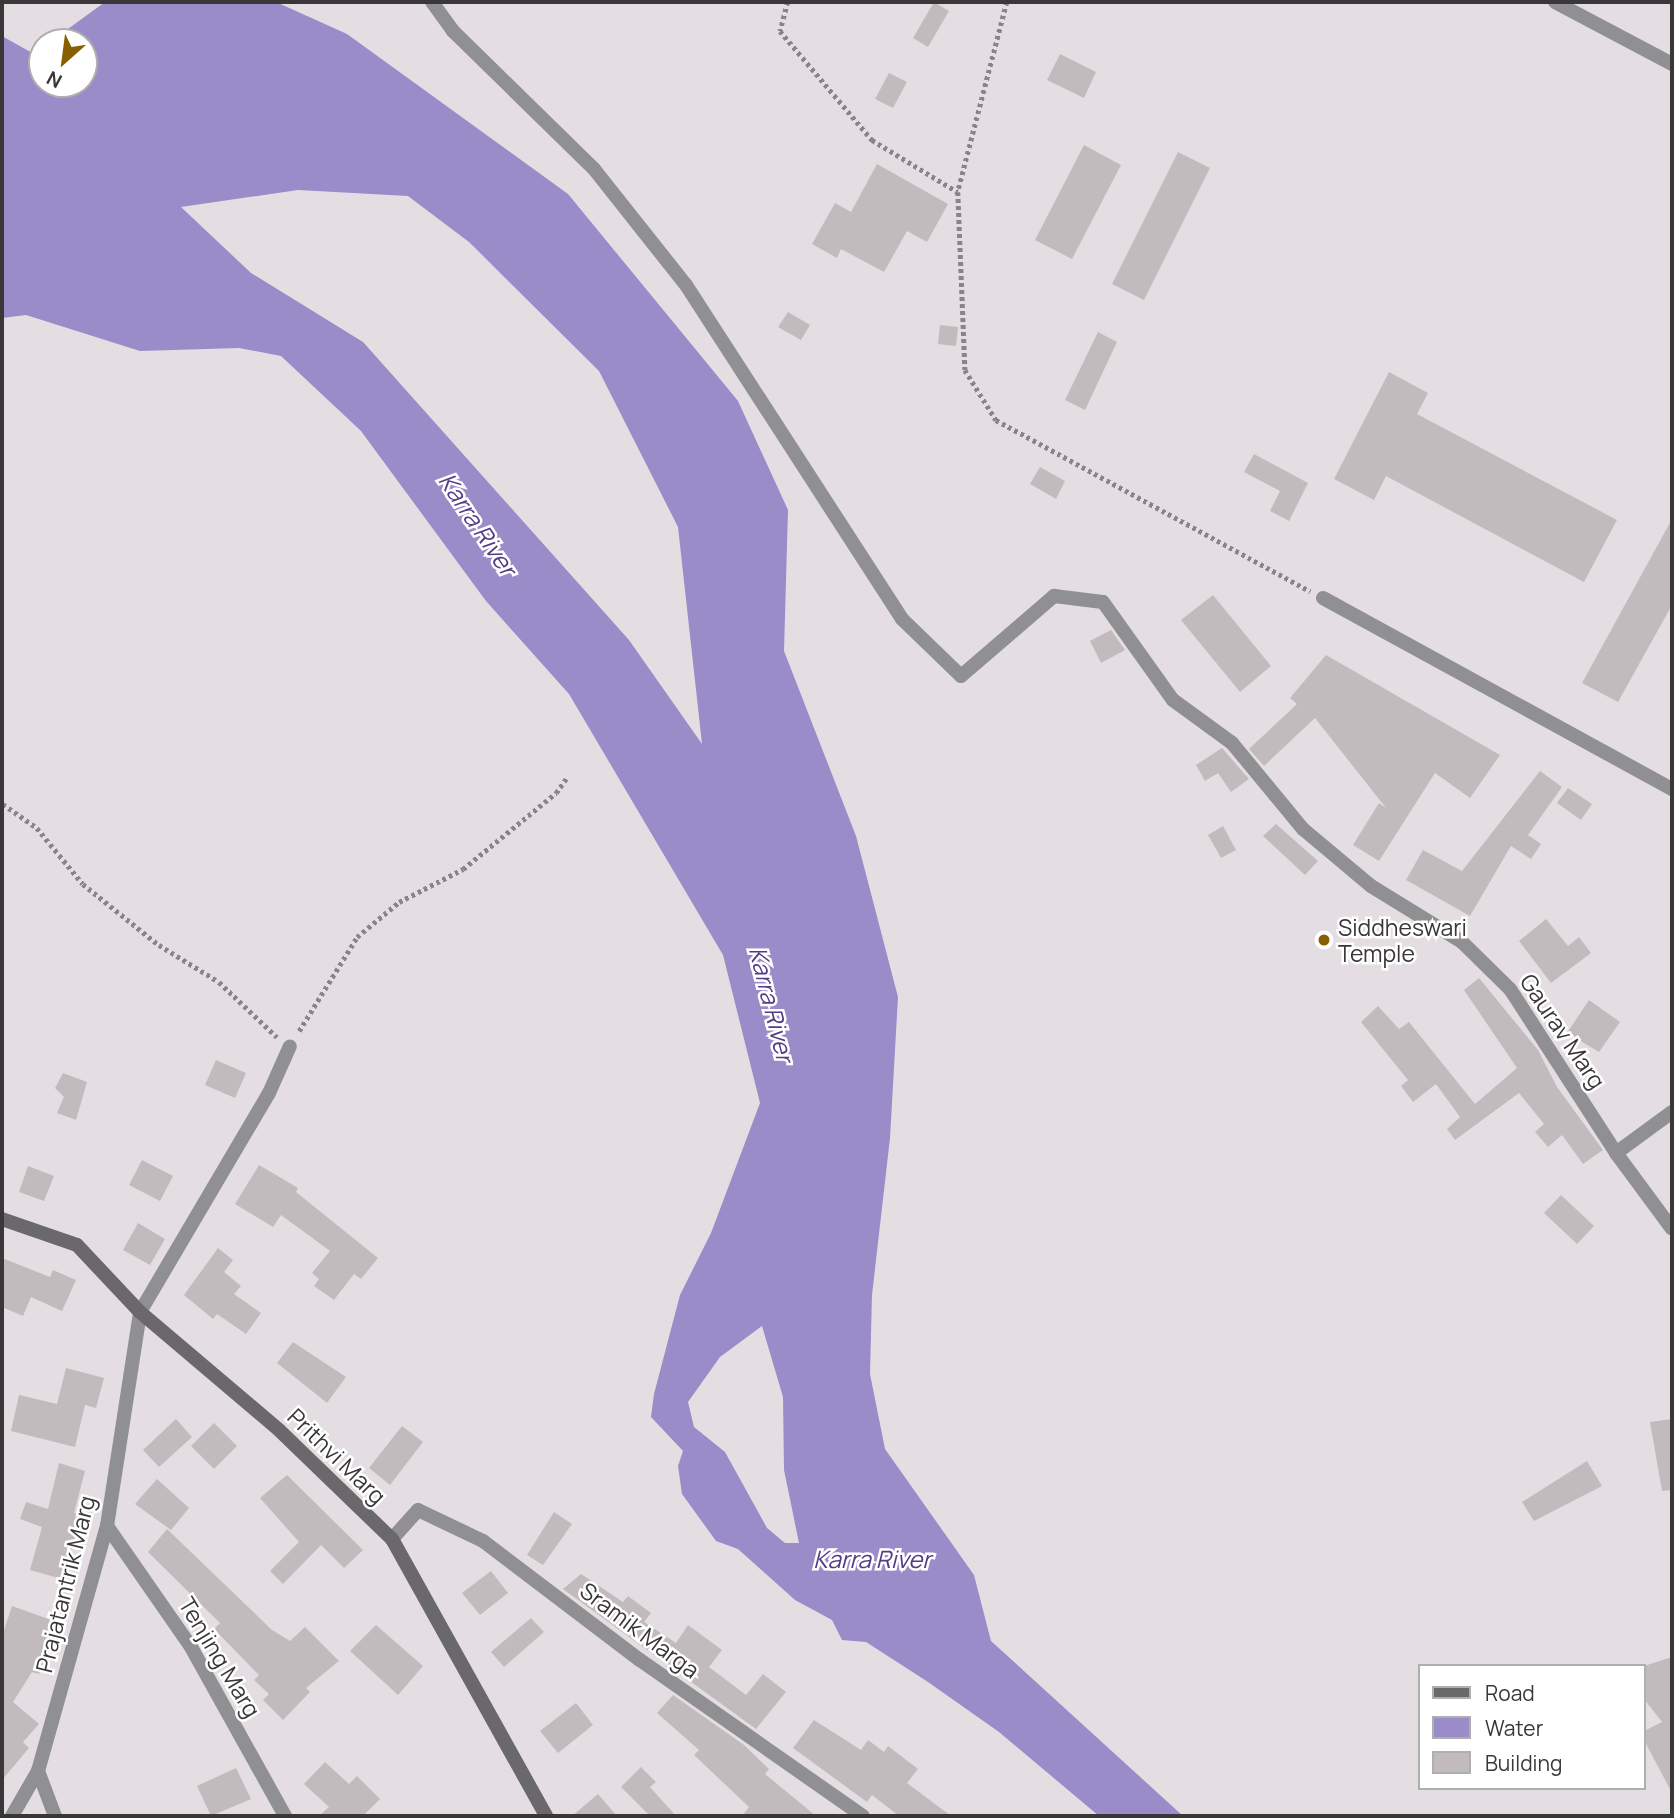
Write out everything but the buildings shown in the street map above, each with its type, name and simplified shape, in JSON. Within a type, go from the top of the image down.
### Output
[{"type":"street","name":"Gaurav Marg","points":[[432,2],[453,31],[594,169],[687,285],[902,619],[961,676],[1054,596],[1103,602],[1173,700],[1232,743],[1303,829],[1371,886],[1462,942],[1510,989],[1616,1153],[1672,1229]]},
{"type":"street","points":[[1555,2],[1672,64]]},
{"type":"street","points":[[1323,598],[1672,789]]},
{"type":"street","points":[[140,1312],[269,1093],[290,1046]]},
{"type":"street","points":[[1616,1153],[1672,1112]]},
{"type":"street","name":"Prithvi Marg","points":[[2,1219],[77,1244],[140,1312],[279,1430],[392,1539],[546,1816]]},
{"type":"street","name":"Prajatantrik Marg","points":[[12,1816],[38,1771],[107,1526],[140,1312]]},
{"type":"street","name":"Sramik Marga","points":[[392,1539],[418,1510],[483,1541],[705,1707],[863,1816]]},
{"type":"street","name":"Tenjing Marg","points":[[107,1526],[191,1647],[285,1816]]},
{"type":"street","points":[[38,1771],[55,1816]]},
{"type":"path","points":[[788,2],[780,31],[872,140],[958,192]]},
{"type":"path","points":[[1007,2],[958,192],[965,370],[996,420],[1323,598]]},
{"type":"path","points":[[3,804],[37,828],[83,884],[159,944],[219,982],[260,1027],[290,1046],[357,937],[399,902],[463,869],[556,793],[567,777]]},
{"type":"water","name":"Karra River","points":[[105,2],[276,2],[347,34],[568,194],[738,401],[788,510],[784,651],[856,836],[898,997],[890,1138],[872,1295],[870,1374],[885,1449],[974,1575],[991,1641],[1183,1816],[1099,1816],[999,1732],[928,1682],[866,1642],[842,1640],[832,1620],[795,1600],[738,1549],[716,1541],[682,1494],[678,1466],[683,1451],[651,1417],[654,1394],[680,1295],[711,1233],[760,1103],[723,955],[569,694],[486,601],[361,431],[281,356],[239,348],[140,351],[26,315],[2,318],[2,36],[28,51],[28,98],[98,98],[98,28],[69,28]],"holes":[[[298,190],[408,196],[469,242],[599,371],[678,527],[702,744],[629,640],[363,342],[251,273],[181,207]],[[762,1326],[783,1397],[784,1470],[799,1543],[785,1543],[767,1528],[725,1452],[694,1427],[688,1402],[720,1357]]]},
{"type":"place","name":"Siddheswari Temple","points":[[1324,940]]}]
